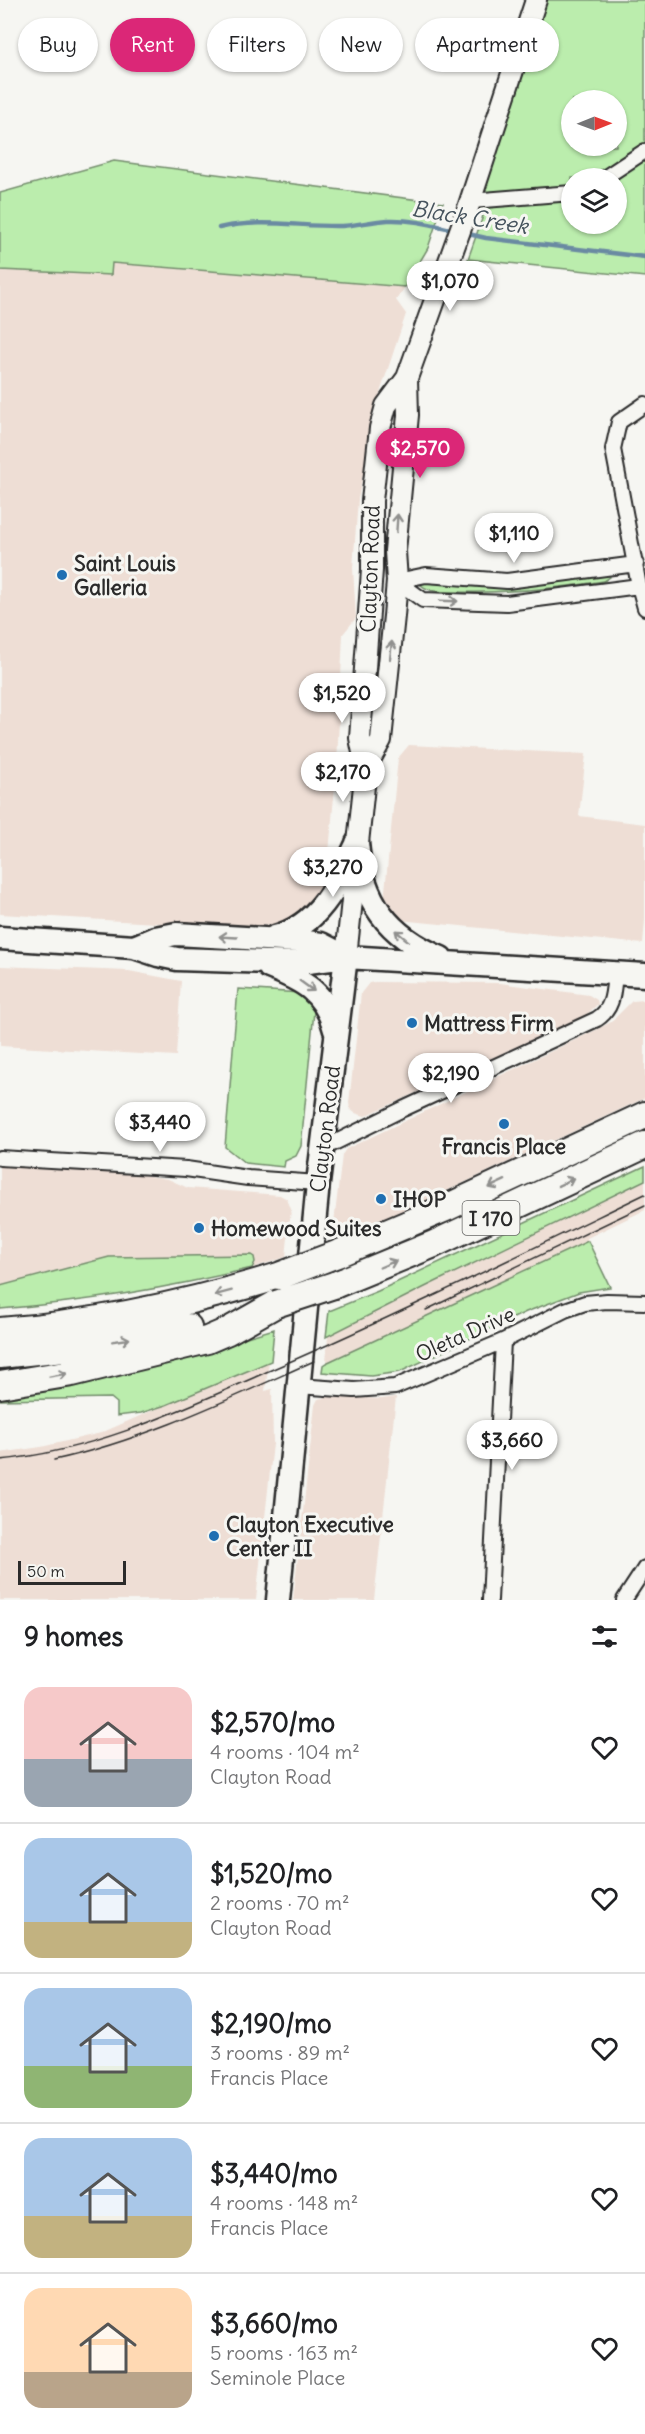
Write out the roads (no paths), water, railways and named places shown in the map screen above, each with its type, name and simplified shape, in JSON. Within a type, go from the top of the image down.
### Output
[{"type":"highway","name":"I 170","points":[[0,1331],[84,1323],[130,1315],[279,1276],[448,1207],[645,1114]]},
{"type":"highway","name":"I 170","points":[[0,1355],[48,1351],[154,1335],[276,1304],[334,1285],[434,1244],[645,1145]]},
{"type":"highway","points":[[0,1385],[72,1373],[207,1340],[276,1304]]},
{"type":"main road","name":"Clayton Road","points":[[278,1600],[318,1183],[346,957],[366,767],[360,738],[372,570],[372,501],[380,428],[386,406],[407,378],[469,206],[536,0]]},
{"type":"main road","name":"Clayton Road","points":[[366,767],[381,740],[397,581],[395,551],[408,416],[407,378]]},
{"type":"main road","points":[[266,939],[289,933],[310,919],[325,904],[357,843]]},
{"type":"main road","points":[[357,843],[364,884],[384,920],[415,946],[454,963]]},
{"type":"main road","points":[[134,947],[155,938],[176,934],[321,944],[346,957]]},
{"type":"main road","points":[[0,938],[134,947],[158,955],[177,958],[300,963],[346,957],[645,975]]},
{"type":"main road","points":[[254,962],[304,983],[317,994],[326,1005],[336,1035]]},
{"type":"street","points":[[620,168],[645,152]]},
{"type":"street","points":[[469,206],[561,194]]},
{"type":"street","points":[[645,404],[619,422],[613,448],[645,608]]},
{"type":"street","points":[[397,581],[426,575],[507,581],[636,564]]},
{"type":"street","points":[[397,581],[423,600],[507,603],[639,586]]},
{"type":"street","points":[[322,1149],[604,1015],[611,1002],[615,973]]},
{"type":"street","points":[[0,1158],[186,1169],[248,1178],[318,1183]]},
{"type":"street","name":"Oleta Drive","points":[[298,1386],[354,1390],[395,1387],[585,1303],[645,1302]]},
{"type":"street","points":[[490,1600],[502,1341]]},
{"type":"street","points":[[624,1600],[645,1568]]},
{"type":"waterway","name":"Black Creek","points":[[219,228],[265,223],[342,226],[397,220],[455,230]]},
{"type":"waterway","name":"Black Creek","points":[[464,233],[486,238],[645,257]]},
{"type":"tram line","points":[[0,1460],[70,1448],[105,1438],[172,1413],[365,1328],[645,1194]]},
{"type":"tram line","points":[[426,1310],[645,1205]]},
{"type":"tram line","points":[[54,1460],[88,1452],[154,1430],[314,1361]]},
{"type":"place","name":"Saint Louis Galleria","points":[[62,575]]},
{"type":"place","name":"Mattress Firm","points":[[412,1023]]},
{"type":"place","name":"Francis Place","points":[[504,1124]]},
{"type":"place","name":"IHOP","points":[[381,1199]]},
{"type":"place","name":"Homewood Suites","points":[[199,1228]]},
{"type":"place","name":"Clayton Executive Center II","points":[[214,1536]]}]
